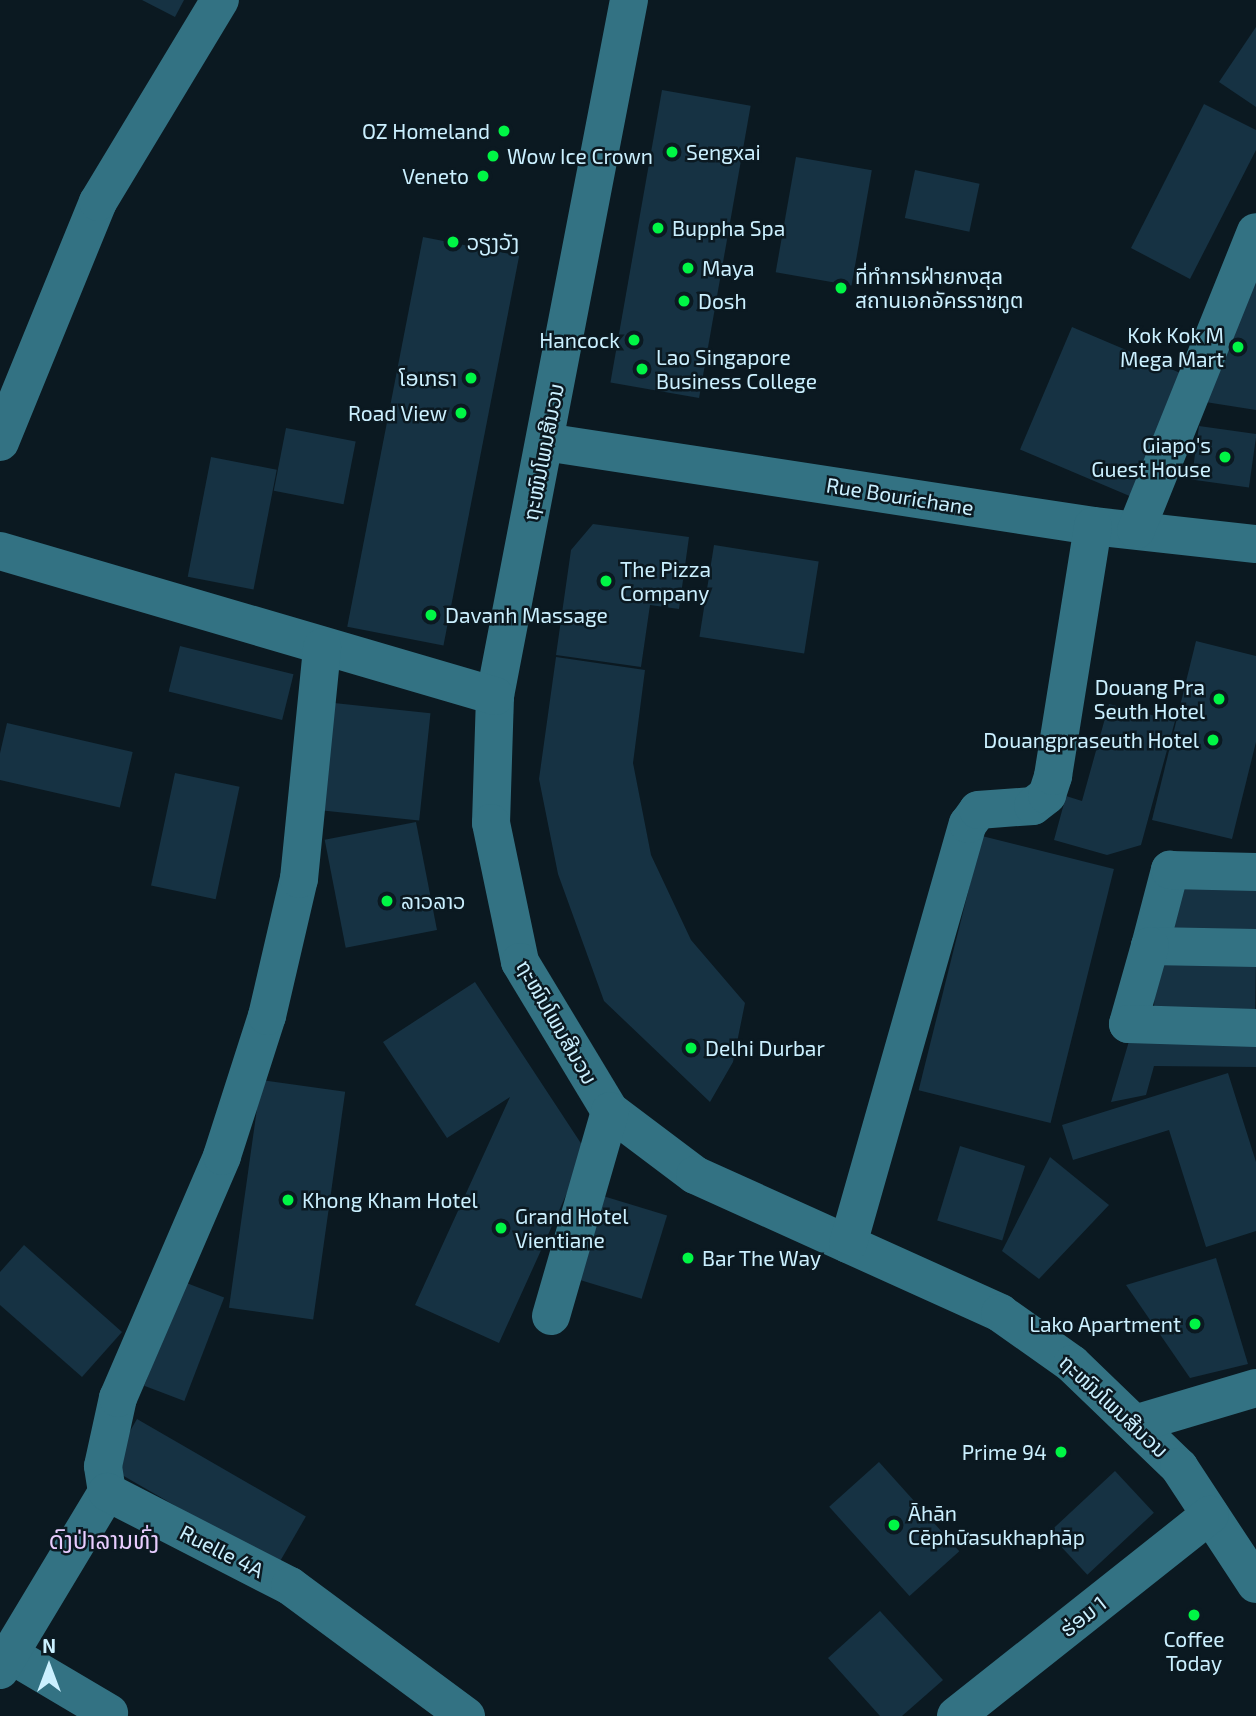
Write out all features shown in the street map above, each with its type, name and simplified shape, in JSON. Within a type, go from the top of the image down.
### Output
[{"type":"street","points":[[0,442],[98,202],[220,0]]},
{"type":"street","name":"ຖະໜົນໂພນສີນວນ","points":[[629,0],[495,696],[491,822],[505,915],[520,962],[610,1111],[695,1175],[1000,1313],[1072,1364],[1138,1423],[1179,1467],[1256,1584]]},
{"type":"street","points":[[1136,530],[1256,232]]},
{"type":"street","name":"Rue Bourichane","points":[[545,442],[1093,526],[1256,544]]},
{"type":"street","points":[[848,1244],[968,824],[978,810],[1033,806],[1047,795],[1054,776],[1093,526]]},
{"type":"street","points":[[0,551],[495,696]]},
{"type":"street","points":[[109,1713],[5,1662],[107,1492],[103,1466],[118,1398],[222,1156],[267,1016],[299,879],[322,647]]},
{"type":"street","points":[[1256,872],[1170,870],[1129,1024],[1256,1028]]},
{"type":"street","points":[[1150,946],[1256,948]]},
{"type":"street","points":[[551,1316],[610,1111]]},
{"type":"street","points":[[1138,1423],[1256,1388]]},
{"type":"street","name":"Ruelle 4A","points":[[107,1492],[290,1586],[466,1716]]},
{"type":"street","name":"ຮ່ອມ 1","points":[[956,1716],[1210,1515]]},
{"type":"building","points":[[142,0],[184,0],[175,17]]},
{"type":"building","points":[[1256,27],[1256,107],[1219,82]]},
{"type":"building","points":[[662,90],[751,106],[699,398],[610,382]]},
{"type":"building","points":[[1204,104],[1256,130],[1256,150],[1190,279],[1131,248]]},
{"type":"building","points":[[796,157],[872,170],[852,286],[776,272]]},
{"type":"building","points":[[915,170],[980,184],[969,232],[905,218]]},
{"type":"building","points":[[423,237],[519,256],[443,645],[347,627]]},
{"type":"building","name":"Kok Kok M Mega Mart","points":[[1256,261],[1256,410],[1199,401]]},
{"type":"building","points":[[1072,327],[1188,376],[1136,499],[1020,449]]},
{"type":"building","name":"Giapo's Guest House","points":[[1199,426],[1256,434],[1249,488],[1191,479]]},
{"type":"building","points":[[286,428],[356,442],[343,504],[274,491]]},
{"type":"building","points":[[211,457],[277,470],[253,590],[188,577]]},
{"type":"building","points":[[593,524],[689,537],[679,609],[650,605],[641,667],[556,655],[571,550]]},
{"type":"building","points":[[714,545],[819,562],[804,653],[699,637]]},
{"type":"building","name":"Douang Pra Seuth Hotel","points":[[1196,641],[1256,656],[1256,742],[1232,839],[1152,820]]},
{"type":"building","points":[[180,646],[294,674],[282,720],[169,692]]},
{"type":"building","points":[[556,657],[645,670],[633,763],[651,855],[691,940],[745,1003],[733,1062],[710,1102],[604,1001],[558,874],[539,779]]},
{"type":"building","points":[[334,703],[430,713],[419,821],[323,810]]},
{"type":"building","points":[[1109,704],[1175,721],[1141,845],[1107,855],[1054,840],[1066,796],[1082,801]]},
{"type":"building","points":[[7,723],[133,752],[120,808],[0,780],[0,753]]},
{"type":"building","points":[[175,773],[240,787],[216,899],[151,885]]},
{"type":"building","points":[[416,822],[437,930],[346,948],[325,840]]},
{"type":"building","points":[[982,836],[1114,869],[1051,1123],[919,1090]]},
{"type":"building","points":[[1181,882],[1256,882],[1256,944],[1166,942]]},
{"type":"building","points":[[1155,956],[1256,958],[1255,1020],[1154,1018]]},
{"type":"building","name":"Grand Hotel Vientiane","points":[[475,982],[586,1151],[499,1343],[415,1305],[510,1097],[447,1138],[383,1042]]},
{"type":"building","points":[[1132,1031],[1256,1031],[1256,1067],[1154,1066],[1146,1095],[1111,1102]]},
{"type":"building","points":[[1228,1073],[1256,1162],[1256,1231],[1206,1247],[1169,1130],[1073,1160],[1062,1125]]},
{"type":"building","name":"Khong Kham Hotel","points":[[261,1080],[345,1092],[313,1320],[229,1308]]},
{"type":"building","points":[[960,1146],[1025,1166],[1002,1240],[937,1221]]},
{"type":"building","points":[[1050,1157],[1109,1205],[1039,1279],[1002,1251]]},
{"type":"building","points":[[603,1196],[667,1216],[642,1299],[578,1279]]},
{"type":"building","points":[[24,1245],[122,1332],[82,1377],[0,1305],[0,1272]]},
{"type":"building","name":"Lako Apartment","points":[[1216,1258],[1248,1364],[1190,1378],[1126,1285]]},
{"type":"building","points":[[184,1282],[224,1297],[184,1401],[144,1386]]},
{"type":"building","points":[[137,1419],[306,1516],[278,1565],[109,1467]]},
{"type":"building","points":[[879,1462],[959,1551],[910,1596],[829,1507]]},
{"type":"building","points":[[1115,1471],[1154,1513],[1087,1575],[1048,1533]]},
{"type":"building","points":[[880,1611],[943,1680],[902,1716],[880,1716],[828,1658]]},
{"type":"place","name":"OZ Homeland","points":[[504,131]]},
{"type":"place","name":"Sengxai","points":[[672,152]]},
{"type":"place","name":"Wow Ice Crown","points":[[493,156]]},
{"type":"place","name":"Veneto","points":[[483,176]]},
{"type":"place","name":"Buppha Spa","points":[[658,228]]},
{"type":"place","name":"ວຽງວັງ","points":[[453,242]]},
{"type":"place","name":"Maya","points":[[688,268]]},
{"type":"place","name":"ที่ทำการฝ่ายกงสุล สถานเอกอัครราชทูต","points":[[841,288]]},
{"type":"place","name":"Dosh","points":[[684,301]]},
{"type":"place","name":"Hancock","points":[[634,340]]},
{"type":"place","name":"Kok Kok M Mega Mart","points":[[1238,347]]},
{"type":"place","name":"Lao Singapore Business College","points":[[642,369]]},
{"type":"place","name":"ໂອເກຣາ","points":[[471,378]]},
{"type":"place","name":"Road View","points":[[461,413]]},
{"type":"place","name":"Giapo's Guest House","points":[[1225,457]]},
{"type":"place","name":"The Pizza Company","points":[[606,581]]},
{"type":"place","name":"Davanh Massage","points":[[431,615]]},
{"type":"place","name":"Douang Pra Seuth Hotel","points":[[1219,699]]},
{"type":"place","name":"Douangpraseuth Hotel","points":[[1213,740]]},
{"type":"place","name":"ລາວລາວ","points":[[387,901]]},
{"type":"place","name":"Delhi Durbar","points":[[691,1048]]},
{"type":"place","name":"Khong Kham Hotel","points":[[288,1200]]},
{"type":"place","name":"Grand Hotel Vientiane","points":[[501,1228]]},
{"type":"place","name":"Bar The Way","points":[[688,1258]]},
{"type":"place","name":"Lako Apartment","points":[[1195,1324]]},
{"type":"place","name":"Prime 94","points":[[1061,1452]]},
{"type":"place","name":"Āhān Cēphư̄asukhaphāp","points":[[894,1525]]},
{"type":"place","name":"Coffee Today","points":[[1194,1615]]},
{"type":"district","name":"ດົງປ່າລານທົ່ງ","points":[[104,1540]]}]
